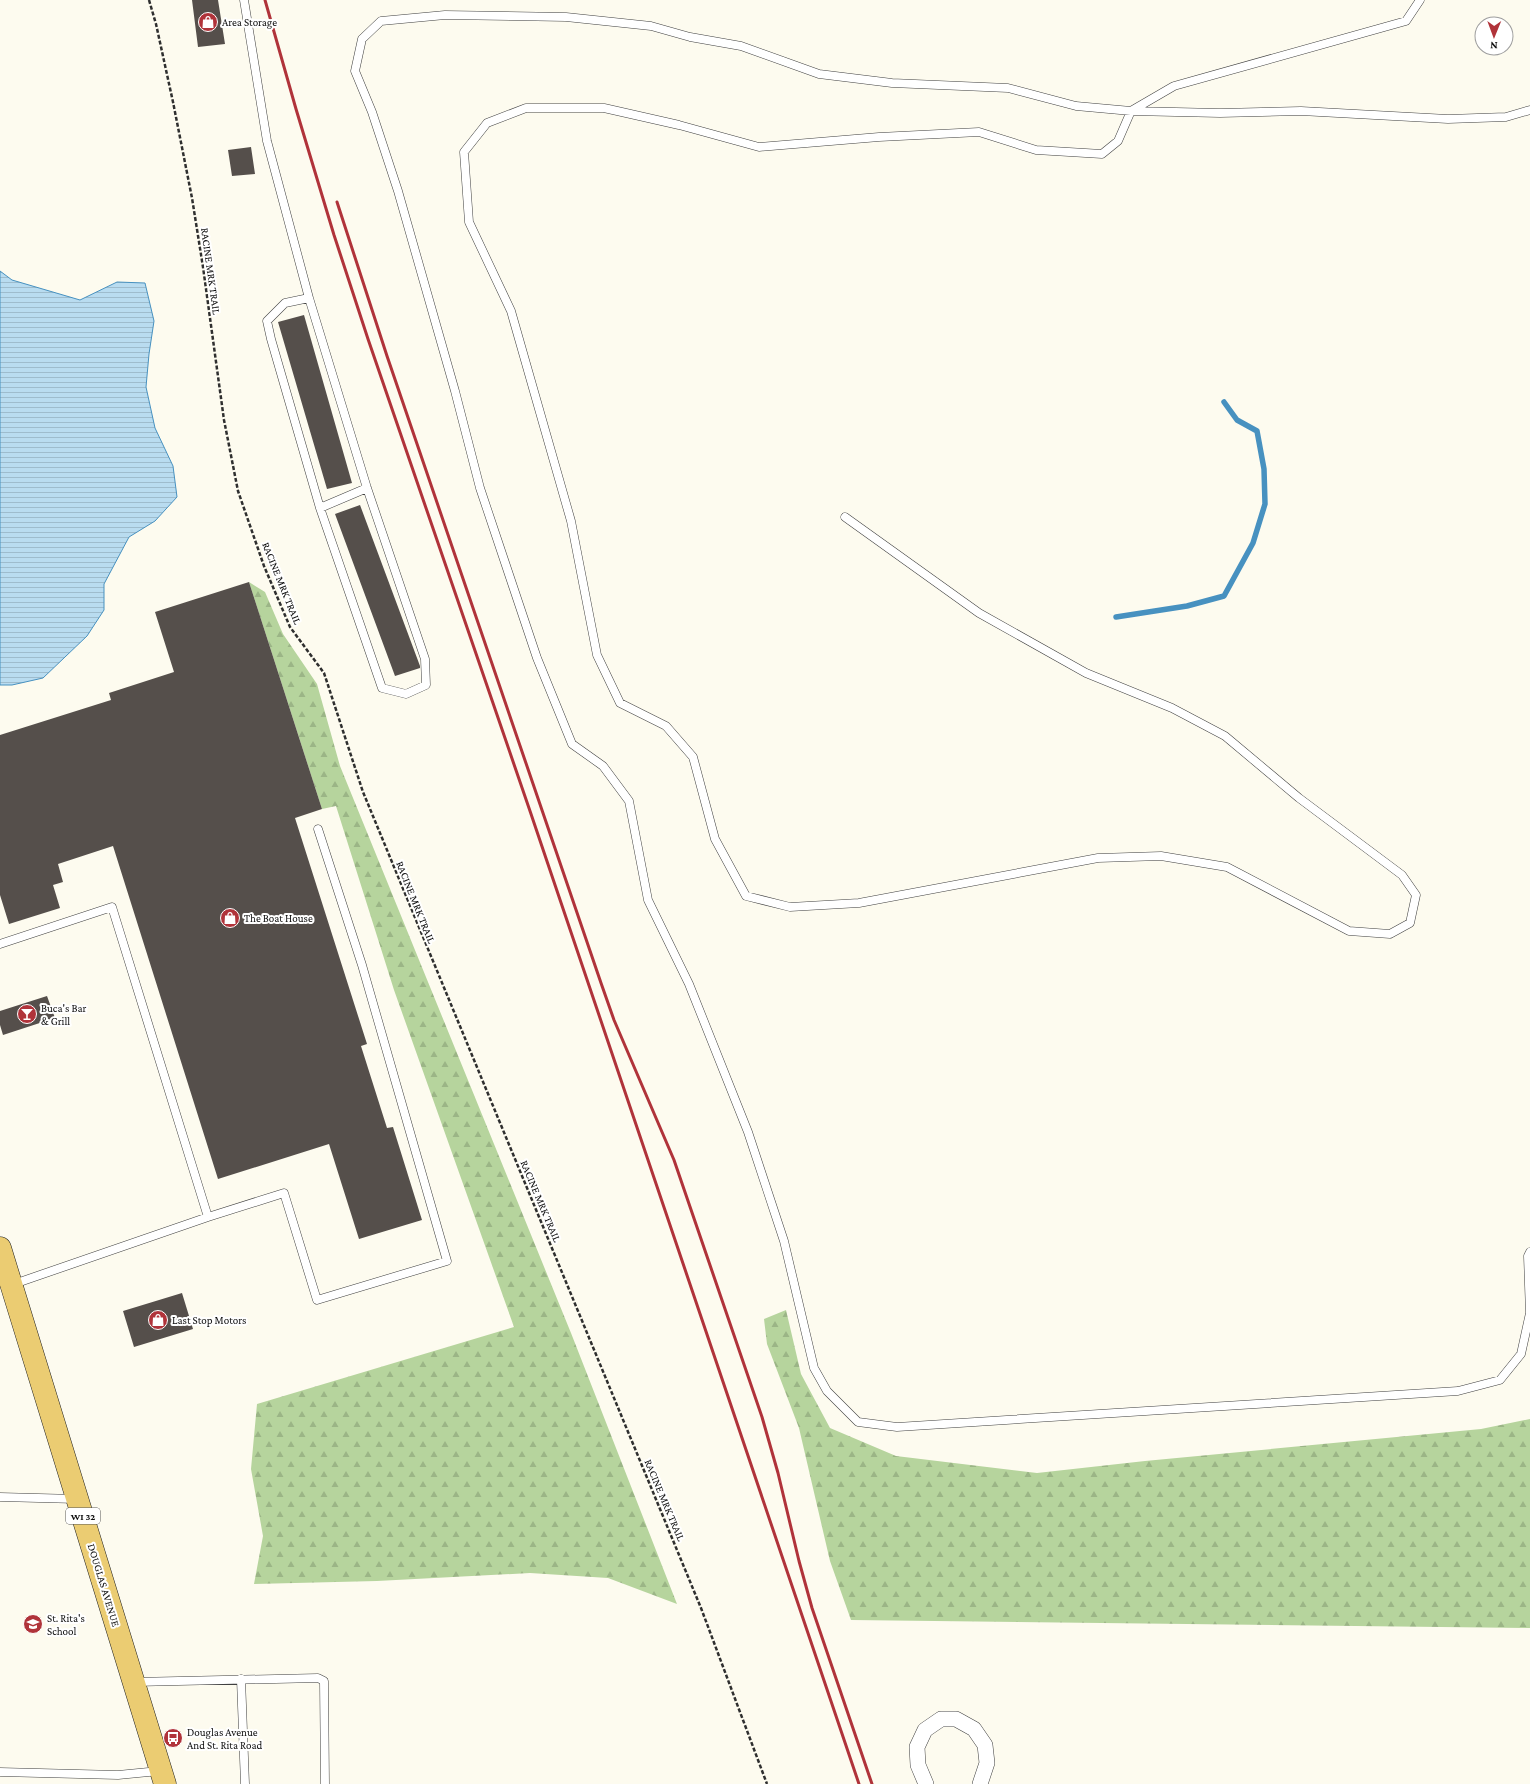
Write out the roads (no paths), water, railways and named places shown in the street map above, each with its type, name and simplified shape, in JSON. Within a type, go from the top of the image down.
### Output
[{"type":"main road","name":"DOUGLAS AVENUE","points":[[0,1248],[163,1777]]},
{"type":"street","points":[[926,1784],[918,1765],[917,1747],[925,1730],[941,1719],[956,1719],[974,1729],[985,1745],[987,1763],[980,1784]]},
{"type":"lane","points":[[244,0],[267,141],[309,298],[367,488],[425,659],[426,685],[406,694],[382,688],[320,508],[267,321],[285,303],[309,298]]},
{"type":"lane","points":[[845,517],[980,613],[1086,673],[1172,708],[1225,736],[1299,798],[1402,875],[1416,895],[1410,924],[1390,934],[1349,931],[1227,867],[1161,856],[1098,858],[859,903],[790,907],[746,896],[715,838],[693,757],[666,726],[620,703],[597,655],[571,521],[511,311],[469,222],[464,152],[487,123],[526,108],[604,108],[679,125],[759,147],[879,137],[979,132],[1036,150],[1102,154],[1118,141],[1131,111],[1174,86],[1406,21],[1420,0]]},
{"type":"lane","points":[[1530,110],[1506,117],[1448,119],[1301,111],[1220,113],[1131,111],[1076,106],[1008,88],[892,83],[820,74],[741,46],[690,37],[651,26],[566,17],[445,15],[381,21],[362,39],[354,71],[372,112],[398,191],[453,383],[480,488],[537,658],[572,744],[604,766],[629,801],[648,900],[688,984],[748,1132],[784,1241],[814,1368],[826,1391],[858,1422],[897,1427],[1458,1391],[1500,1380],[1521,1354],[1530,1313],[1528,1256],[1530,1252]]},
{"type":"lane","points":[[320,508],[367,488]]},
{"type":"lane","points":[[11,1285],[208,1217],[284,1193],[317,1300],[447,1261],[362,965],[318,830]]},
{"type":"lane","points":[[0,944],[112,908],[208,1217]]},
{"type":"lane","points":[[0,1497],[77,1499]]},
{"type":"lane","points":[[134,1682],[318,1678],[324,1681],[325,1784]]},
{"type":"lane","points":[[241,1679],[245,1784]]},
{"type":"lane","points":[[0,1772],[163,1777]]},
{"type":"water","points":[[0,271],[12,280],[80,300],[117,282],[145,283],[154,321],[146,387],[155,428],[173,466],[177,497],[155,521],[129,537],[104,584],[104,610],[87,636],[43,678],[12,685],[0,685]]},
{"type":"waterway","points":[[1116,617],[1187,606],[1224,596],[1253,543],[1265,504],[1264,469],[1257,431],[1237,420],[1224,402]]},
{"type":"railway","points":[[265,0],[334,235],[368,339],[530,811],[859,1784]]},
{"type":"railway","points":[[337,202],[387,356],[601,983],[614,1020],[674,1160],[762,1417],[778,1473],[812,1608],[872,1784]]},
{"type":"place","name":"Area Storage","points":[[208,22]]},
{"type":"place","name":"The Boat House","points":[[230,918]]},
{"type":"place","name":"Buca's Bar & Grill","points":[[27,1014]]},
{"type":"place","name":"Last Stop Motors","points":[[158,1320]]},
{"type":"place","name":"St. Rita's School","points":[[33,1624]]},
{"type":"place","name":"Douglas Avenue And St. Rita Road","points":[[173,1738]]}]
